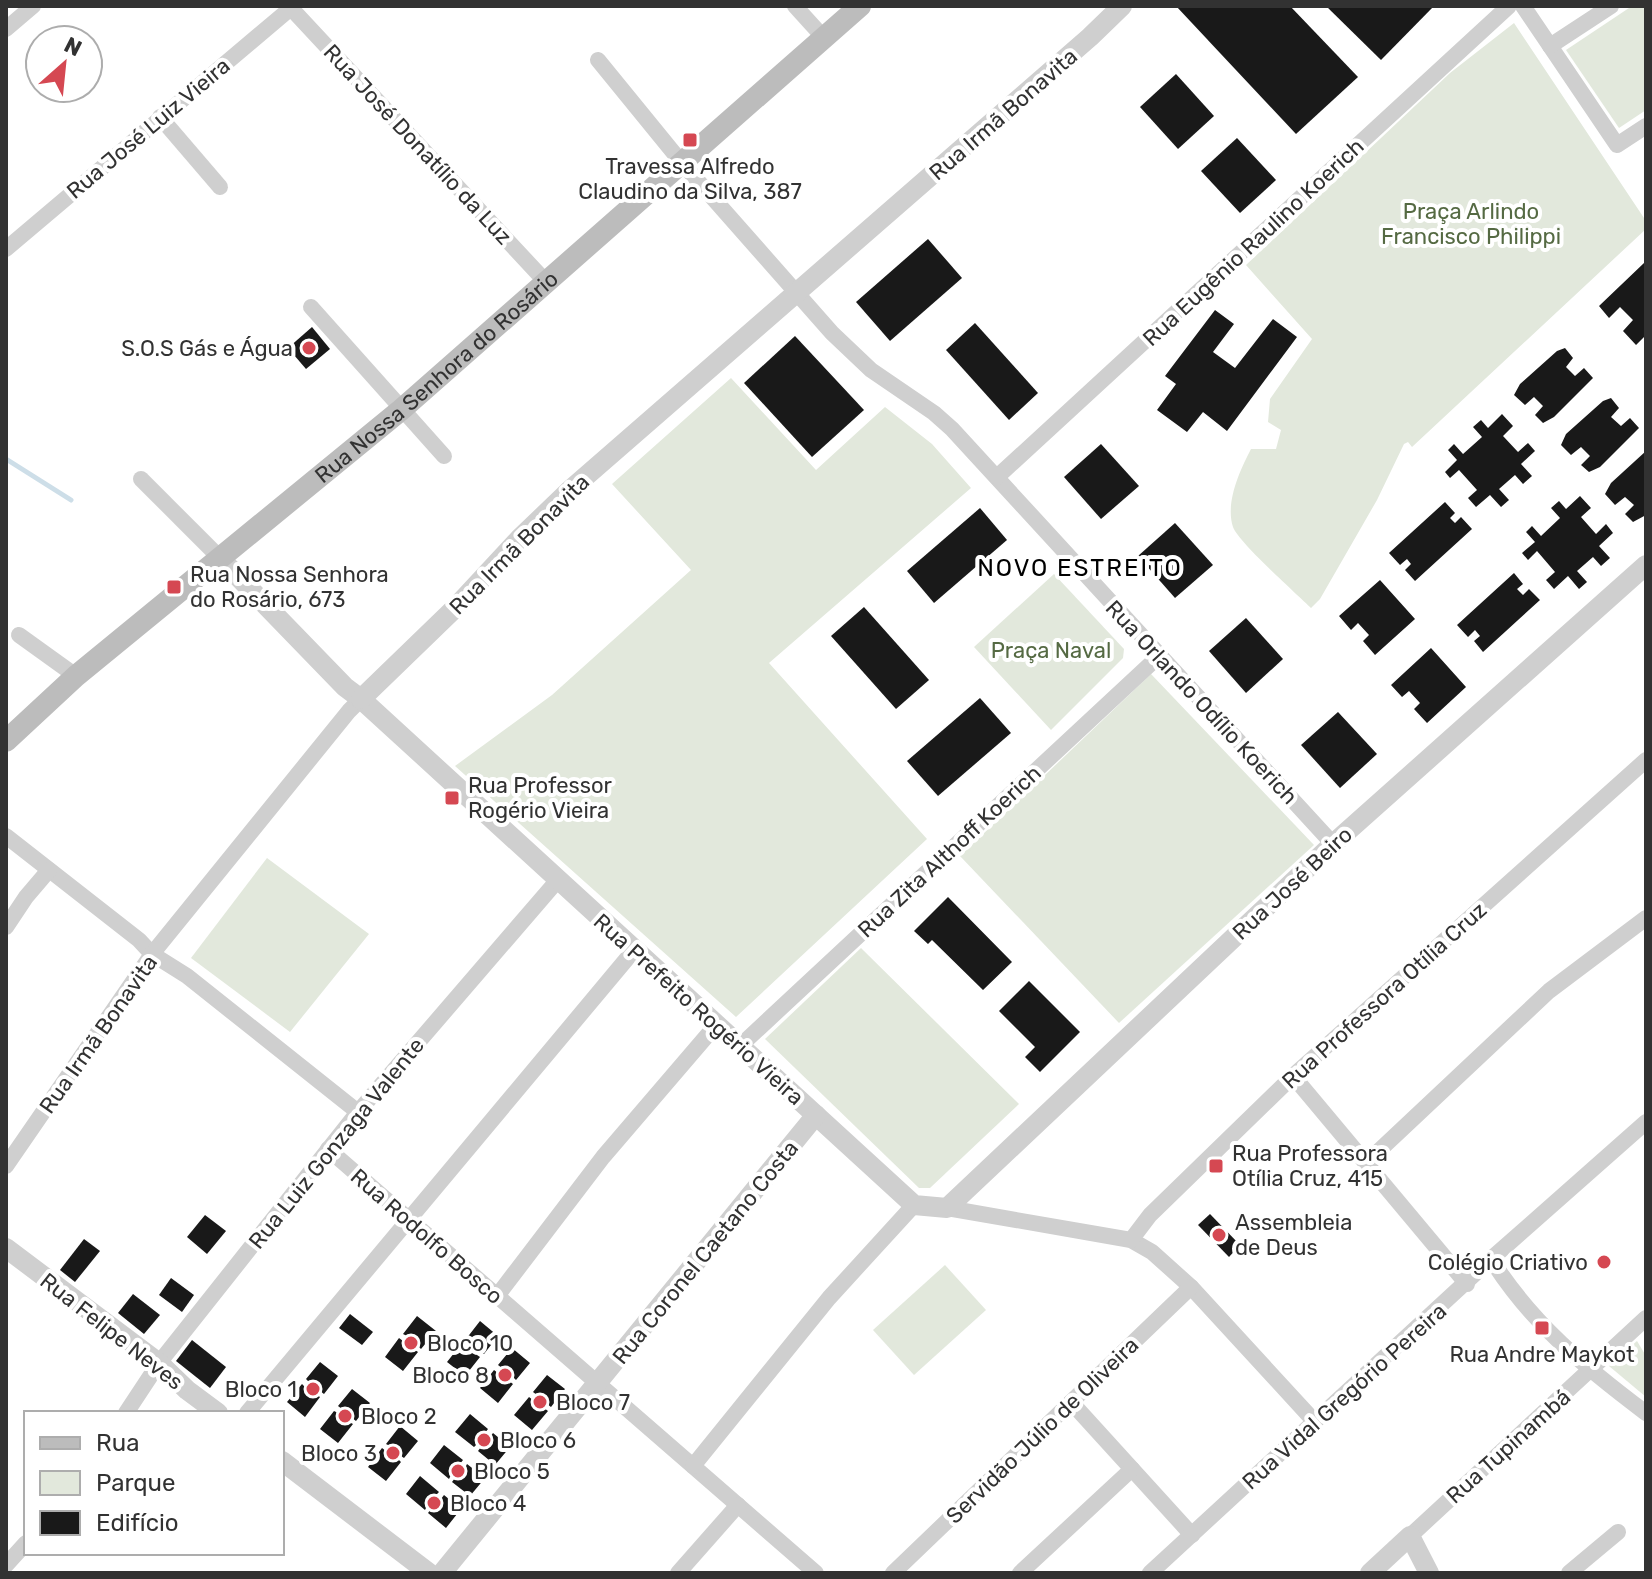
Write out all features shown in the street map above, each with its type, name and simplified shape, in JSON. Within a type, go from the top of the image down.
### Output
[{"type":"main road","name":"Rua Nossa Senhora do Rosário","points":[[6,741],[76,676],[402,409],[860,6]]},
{"type":"street","points":[[6,29],[33,6]]},
{"type":"street","points":[[795,6],[824,38]]},
{"type":"street","name":"Rua Irmã Bonavita","points":[[6,1166],[152,954],[349,711],[570,490],[798,294],[1122,6]]},
{"type":"street","name":"Rua Eugênio Raulino Koerich","points":[[997,477],[1509,6]]},
{"type":"street","points":[[1523,6],[1617,145],[1646,126]]},
{"type":"street","points":[[1550,46],[1611,6]]},
{"type":"street","name":"Rua José Luiz Vieira","points":[[6,249],[290,7]]},
{"type":"street","name":"Rua José Donatílio da Luz","points":[[290,7],[546,282]]},
{"type":"street","name":"Rua Orlando Odílio Koerich","points":[[598,60],[682,163],[851,352],[871,370],[934,413],[997,477],[1333,844]]},
{"type":"street","points":[[160,117],[220,187]]},
{"type":"street","points":[[311,307],[444,456]]},
{"type":"street","name":"Rua Prefeito Rogério Vieira","points":[[141,479],[323,665],[914,1205]]},
{"type":"street","name":"Rua José Beiro","points":[[947,1208],[1333,844],[1646,565]]},
{"type":"street","points":[[19,635],[76,676]]},
{"type":"street","name":"Rua Zita Althoff Koerich","points":[[740,1046],[1159,656]]},
{"type":"street","name":"Rua Professora Otília Cruz","points":[[1131,1240],[1150,1215],[1293,1076],[1646,760]]},
{"type":"street","points":[[6,836],[139,940],[152,954],[187,976],[358,1112]]},
{"type":"street","points":[[6,927],[49,870]]},
{"type":"street","name":"Rua Luiz Gonzaga Valente","points":[[127,1411],[159,1363],[328,1149],[557,881]]},
{"type":"street","points":[[1367,1162],[1549,991],[1646,918]]},
{"type":"street","points":[[249,1411],[635,949]]},
{"type":"street","points":[[497,1296],[603,1157],[717,1024]]},
{"type":"street","points":[[1293,1076],[1467,1284]]},
{"type":"street","name":"Rua Coronel Caetano Costa","points":[[442,1573],[816,1115]]},
{"type":"street","name":"Rua Vidal Gregório Pereira","points":[[1150,1573],[1491,1259],[1646,1122]]},
{"type":"street","name":"Rua Rodolfo Bosco","points":[[328,1149],[816,1573]]},
{"type":"street","points":[[693,1466],[829,1298],[914,1205],[1131,1240],[1152,1252],[1191,1287],[1315,1422]]},
{"type":"street","name":"Rua Felipe Neves","points":[[6,1248],[159,1363],[215,1411]]},
{"type":"street","points":[[1491,1259],[1536,1318],[1567,1351],[1646,1413]]},
{"type":"street","name":"Servidão Júlio de Oliveira","points":[[893,1573],[1191,1287]]},
{"type":"street","name":"Rua Tupinambá","points":[[1370,1573],[1646,1318]]},
{"type":"street","points":[[1071,1402],[1192,1535]]},
{"type":"street","points":[[284,1463],[429,1573]]},
{"type":"street","points":[[1020,1573],[1132,1469]]},
{"type":"street","points":[[678,1573],[738,1505]]},
{"type":"street","points":[[1569,1573],[1618,1532]]},
{"type":"street","points":[[1410,1536],[1429,1573]]},
{"type":"street","points":[[6,1565],[24,1545]]},
{"type":"green space","points":[[1632,6],[1646,6],[1646,110],[1619,128],[1566,50]]},
{"type":"green space","name":"Praça Arlindo Francisco Philippi","points":[[1514,23],[1646,221],[1646,229],[1412,447],[1408,442],[1404,444],[1377,500],[1320,599],[1311,608],[1237,534],[1231,518],[1235,487],[1251,449],[1276,449],[1281,430],[1268,422],[1270,399],[1312,339],[1246,265],[1450,73]]},
{"type":"green space","points":[[731,378],[816,470],[885,407],[932,444],[971,488],[769,663],[927,839],[736,1017],[455,766],[552,695],[691,570],[612,484]]},
{"type":"green space","name":"Praça Naval","points":[[1054,574],[1124,649],[1123,658],[1051,730],[974,647]]},
{"type":"green space","points":[[1151,674],[1314,845],[1119,1023],[960,856]]},
{"type":"green space","points":[[267,858],[369,934],[290,1032],[191,958]]},
{"type":"green space","points":[[861,948],[1019,1104],[930,1188],[919,1188],[765,1039]]},
{"type":"green space","points":[[945,1265],[986,1310],[914,1375],[873,1330]]},
{"type":"green space","points":[[1637,1341],[1646,1356],[1646,1397],[1609,1366]]},
{"type":"building","points":[[1176,6],[1290,6],[1358,77],[1296,134]]},
{"type":"building","points":[[1326,6],[1434,6],[1381,60]]},
{"type":"building","points":[[1176,74],[1214,116],[1178,149],[1140,107]]},
{"type":"building","points":[[1237,138],[1276,180],[1240,213],[1201,171]]},
{"type":"building","points":[[928,239],[962,278],[890,341],[856,302]]},
{"type":"building","points":[[1644,263],[1646,335],[1636,345],[1623,331],[1633,320],[1620,307],[1609,318],[1599,306]]},
{"type":"building","points":[[1215,310],[1234,324],[1213,352],[1235,368],[1273,319],[1297,337],[1227,431],[1203,412],[1187,432],[1157,410],[1176,384],[1165,376]]},
{"type":"building","points":[[975,323],[1038,393],[1009,420],[946,350]]},
{"type":"building","name":"S.O.S Gás e Água","points":[[312,327],[330,349],[306,369],[288,348]]},
{"type":"building","points":[[795,336],[864,410],[812,457],[744,383]]},
{"type":"building","points":[[1565,348],[1573,358],[1566,367],[1575,376],[1584,368],[1593,378],[1554,417],[1543,423],[1535,415],[1543,406],[1534,397],[1525,405],[1514,395],[1520,384],[1557,351]]},
{"type":"building","points":[[1611,398],[1619,408],[1611,417],[1621,426],[1630,418],[1639,428],[1600,467],[1589,472],[1581,465],[1590,456],[1581,447],[1571,455],[1561,445],[1566,434],[1603,401]]},
{"type":"building","points":[[1502,414],[1513,426],[1503,436],[1518,452],[1528,443],[1535,451],[1521,464],[1532,476],[1523,484],[1515,475],[1499,489],[1509,500],[1501,507],[1490,495],[1476,507],[1468,498],[1477,490],[1459,470],[1450,478],[1445,472],[1457,460],[1448,450],[1454,444],[1463,454],[1482,437],[1473,427],[1481,420],[1488,428]]},
{"type":"building","points":[[1101,444],[1139,486],[1101,519],[1064,477]]},
{"type":"building","points":[[1646,451],[1646,515],[1633,522],[1625,514],[1634,505],[1625,497],[1615,505],[1605,494],[1611,483]]},
{"type":"building","points":[[1580,496],[1591,508],[1581,517],[1596,534],[1606,524],[1613,533],[1599,546],[1610,558],[1601,566],[1593,557],[1577,571],[1587,582],[1579,589],[1568,576],[1554,589],[1546,580],[1555,572],[1537,551],[1528,560],[1522,553],[1535,542],[1526,532],[1532,526],[1541,536],[1560,518],[1551,508],[1559,501],[1566,509]]},
{"type":"building","points":[[1445,502],[1455,513],[1450,518],[1455,523],[1461,517],[1472,529],[1415,581],[1405,570],[1411,564],[1407,559],[1400,565],[1389,553]]},
{"type":"building","points":[[980,508],[1007,540],[934,603],[907,571]]},
{"type":"building","points":[[1175,523],[1213,565],[1175,598],[1138,556]]},
{"type":"building","points":[[1514,573],[1523,584],[1517,589],[1523,595],[1529,589],[1540,600],[1483,652],[1474,641],[1480,636],[1475,630],[1468,637],[1457,625]]},
{"type":"building","points":[[1380,580],[1415,619],[1375,655],[1363,641],[1369,635],[1358,623],[1351,630],[1339,616]]},
{"type":"building","points":[[864,607],[929,680],[896,709],[831,636]]},
{"type":"building","points":[[1246,618],[1283,659],[1246,693],[1209,651]]},
{"type":"building","points":[[1431,648],[1466,687],[1427,723],[1414,709],[1420,703],[1409,691],[1402,697],[1391,685]]},
{"type":"building","points":[[980,698],[1011,733],[938,796],[907,761]]},
{"type":"building","points":[[1338,712],[1377,754],[1340,788],[1301,745]]},
{"type":"building","points":[[948,897],[1012,962],[983,990],[932,940],[928,944],[914,931]]},
{"type":"building","points":[[1029,981],[1080,1032],[1040,1072],[1025,1057],[1035,1047],[999,1011]]},
{"type":"building","name":"Assembleia de Deus","points":[[1210,1214],[1240,1245],[1229,1257],[1198,1225]]},
{"type":"building","points":[[205,1215],[226,1231],[207,1254],[187,1237]]},
{"type":"building","points":[[84,1239],[100,1251],[75,1282],[60,1270]]},
{"type":"building","points":[[171,1278],[194,1295],[182,1312],[159,1295]]},
{"type":"building","points":[[133,1294],[160,1315],[144,1334],[118,1313]]},
{"type":"building","points":[[350,1314],[373,1332],[362,1345],[339,1328]]},
{"type":"building","name":"Bloco 10","points":[[417,1316],[436,1331],[421,1349],[418,1346],[415,1350],[418,1352],[403,1371],[385,1357],[399,1338],[403,1341],[407,1336],[403,1334]]},
{"type":"building","points":[[480,1321],[498,1336],[484,1354],[480,1351],[477,1355],[480,1357],[465,1376],[447,1362],[462,1343],[466,1346],[469,1342],[466,1339]]},
{"type":"building","points":[[192,1340],[226,1367],[210,1388],[176,1361]]},
{"type":"building","name":"Bloco 8","points":[[512,1348],[530,1363],[516,1380],[513,1377],[509,1381],[513,1384],[498,1403],[480,1388],[494,1370],[498,1373],[502,1368],[498,1365]]},
{"type":"building","name":"Bloco 1","points":[[320,1362],[338,1376],[324,1394],[320,1391],[317,1395],[320,1397],[305,1417],[287,1402],[302,1384],[305,1387],[309,1382],[306,1379]]},
{"type":"building","name":"Bloco 7","points":[[547,1375],[565,1389],[551,1407],[547,1404],[544,1408],[548,1411],[532,1430],[514,1415],[529,1397],[533,1400],[537,1395],[533,1392]]},
{"type":"building","name":"Bloco 2","points":[[352,1389],[370,1403],[356,1421],[352,1418],[349,1422],[353,1424],[338,1443],[320,1429],[334,1411],[338,1413],[342,1409],[338,1406]]},
{"type":"building","name":"Bloco 6","points":[[470,1414],[488,1429],[485,1433],[490,1437],[493,1433],[510,1447],[495,1465],[478,1451],[481,1447],[477,1444],[474,1447],[455,1432]]},
{"type":"building","name":"Bloco 3","points":[[400,1426],[418,1441],[404,1458],[401,1456],[398,1459],[401,1462],[386,1481],[368,1467],[382,1448],[386,1451],[390,1446],[386,1444]]},
{"type":"building","name":"Bloco 5","points":[[444,1445],[463,1460],[460,1464],[465,1468],[467,1464],[485,1478],[470,1496],[452,1482],[455,1478],[451,1475],[449,1479],[430,1463]]},
{"type":"building","name":"Bloco 4","points":[[420,1476],[439,1492],[436,1495],[441,1499],[444,1495],[461,1509],[446,1528],[428,1513],[431,1509],[427,1506],[425,1510],[406,1494]]},
{"type":"waterway","points":[[6,459],[71,500]]},
{"type":"place","name":"Travessa Alfredo Claudino da Silva, 387","points":[[690,140]]},
{"type":"place","name":"S.O.S Gás e Água","points":[[309,348]]},
{"type":"place","name":"Rua Nossa Senhora do Rosário, 673","points":[[174,587]]},
{"type":"place","name":"Rua Professor Rogério Vieira","points":[[452,798]]},
{"type":"place","name":"Rua Professora Otília Cruz, 415","points":[[1216,1166]]},
{"type":"place","name":"Assembleia de Deus","points":[[1219,1235]]},
{"type":"place","name":"Colégio Criativo","points":[[1604,1262]]},
{"type":"place","name":"Rua Andre Maykot","points":[[1542,1328]]},
{"type":"place","name":"Bloco 10","points":[[411,1343]]},
{"type":"place","name":"Bloco 8","points":[[505,1375]]},
{"type":"place","name":"Bloco 1","points":[[313,1389]]},
{"type":"place","name":"Bloco 7","points":[[540,1402]]},
{"type":"place","name":"Bloco 2","points":[[345,1416]]},
{"type":"place","name":"Bloco 6","points":[[484,1440]]},
{"type":"place","name":"Bloco 3","points":[[393,1453]]},
{"type":"place","name":"Bloco 5","points":[[458,1471]]},
{"type":"place","name":"Bloco 4","points":[[434,1503]]},
{"type":"district","name":"NOVO ESTREITO","points":[[1080,568]]}]
